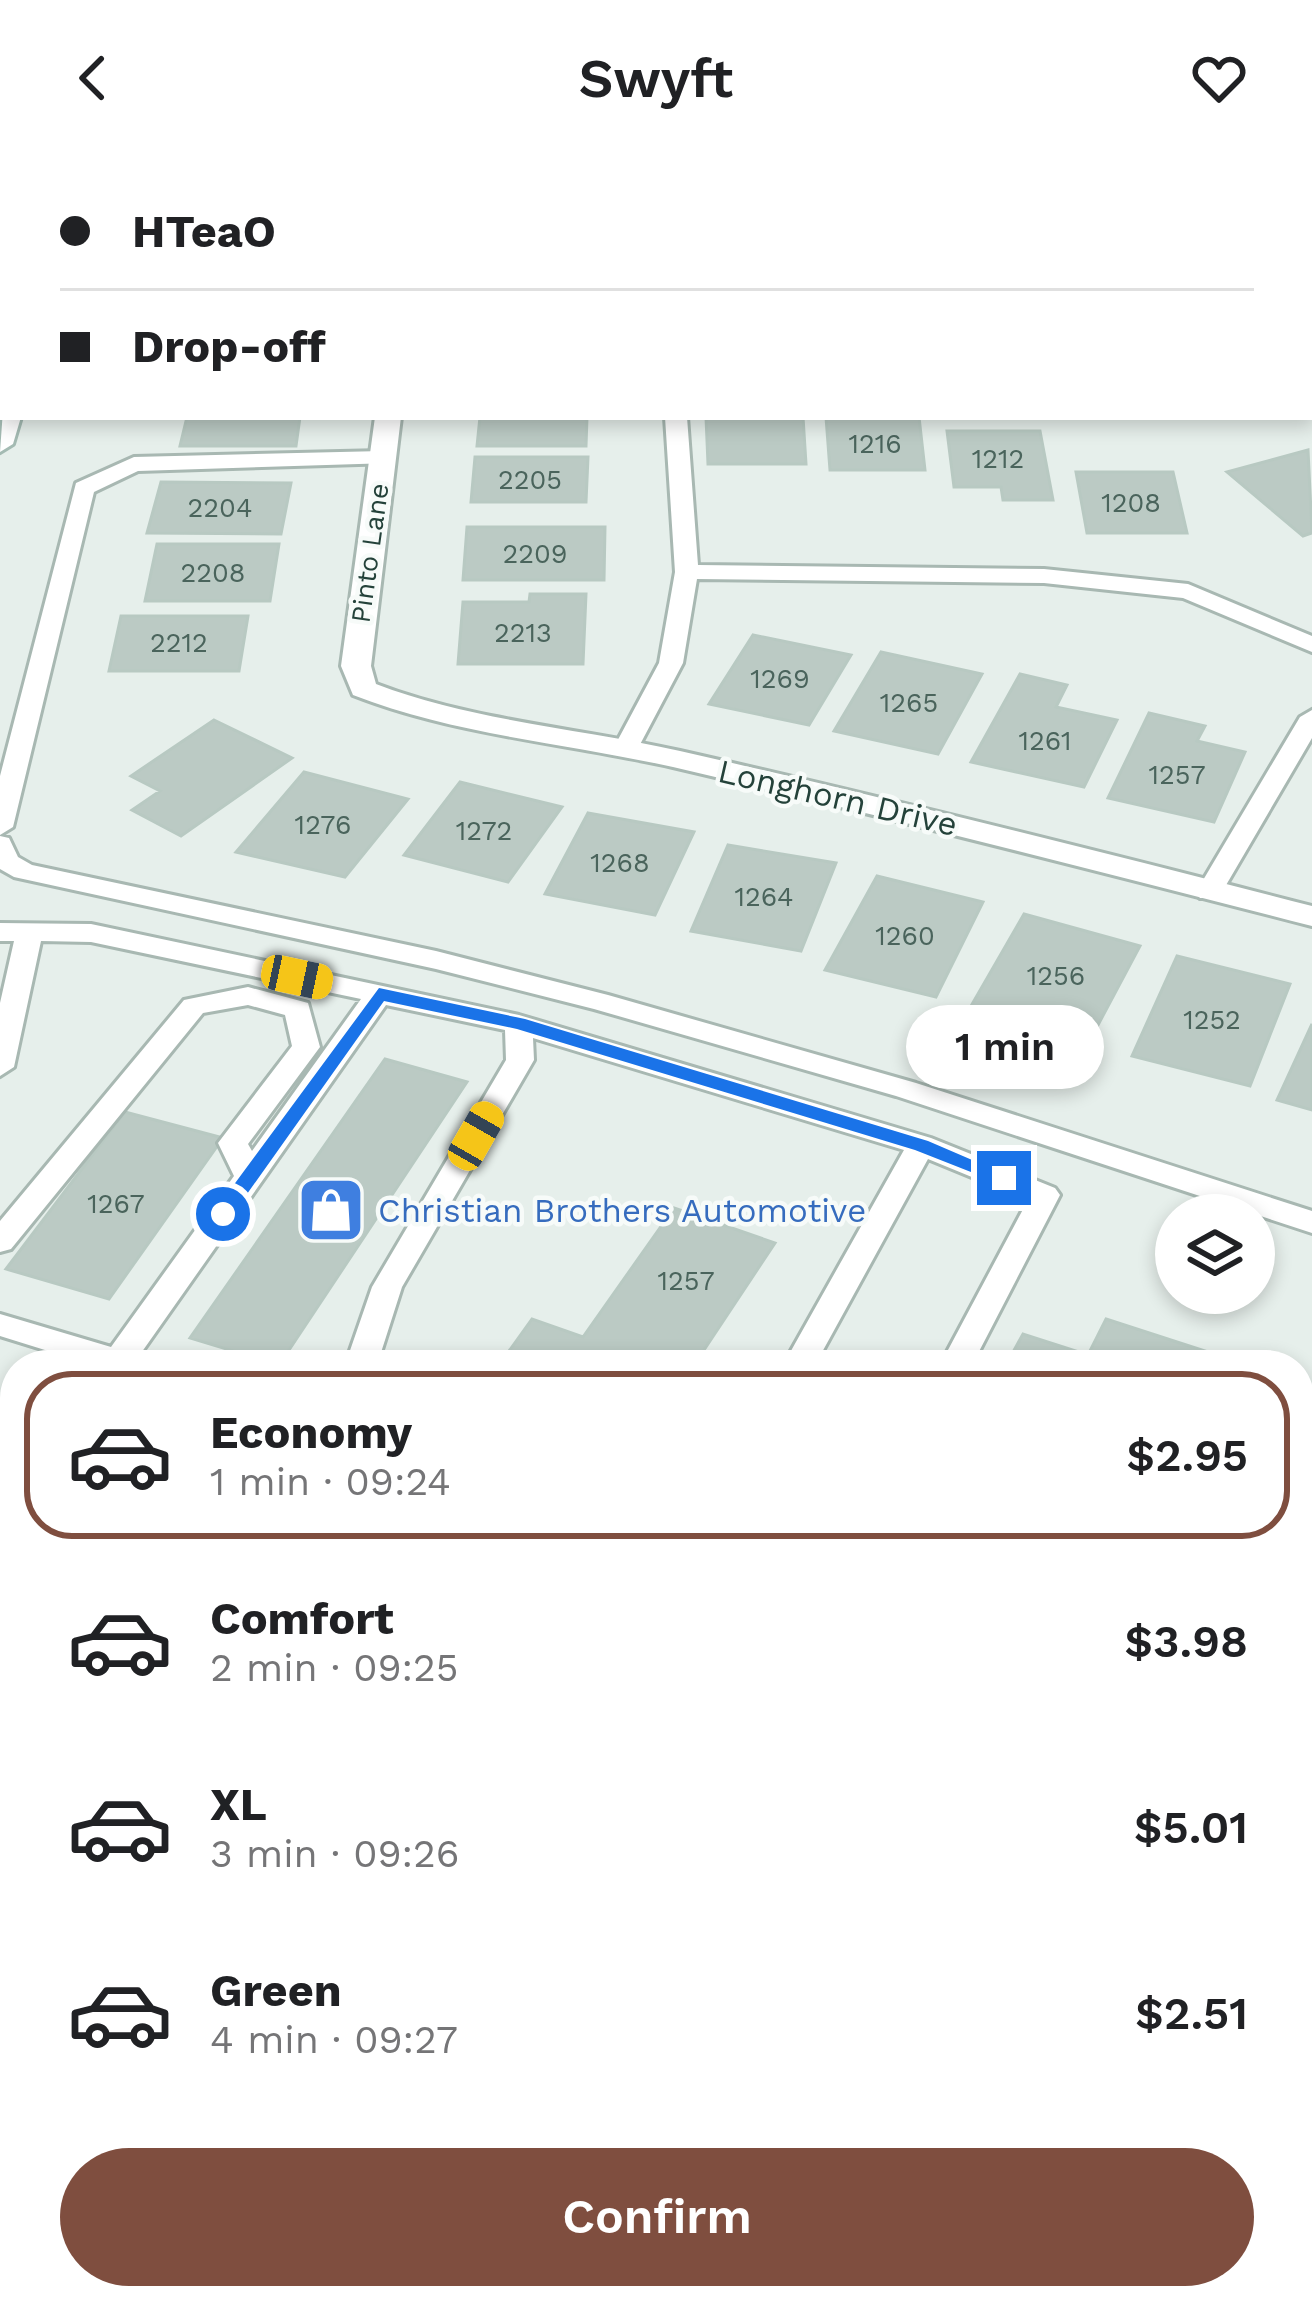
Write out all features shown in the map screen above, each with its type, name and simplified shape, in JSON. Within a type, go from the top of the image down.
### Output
[{"type":"street","name":"Pinto Lane","points":[[363,689],[356,666],[388,420]]},
{"type":"street","name":"Longhorn Drive","points":[[363,689],[414,709],[626,749],[912,813],[1312,916]]},
{"type":"lane","points":[[626,749],[671,663],[687,572],[676,420]]},
{"type":"lane","points":[[0,827],[84,488],[134,464],[383,458]]},
{"type":"lane","points":[[687,572],[1045,576],[1188,591],[1312,645]]},
{"type":"lane","points":[[1209,892],[1312,717]]},
{"type":"lane","points":[[0,844],[7,862],[23,872],[488,972],[754,1042],[1043,1129],[1312,1222]]},
{"type":"lane","points":[[0,1066],[14,932],[91,933],[519,1024],[921,1145],[1045,1195],[964,1350]]},
{"type":"lane","points":[[133,1350],[379,994]]},
{"type":"lane","points":[[0,1241],[194,1006],[248,996],[298,1009],[306,1047],[233,1143],[250,1177]]},
{"type":"lane","points":[[366,1350],[387,1287],[520,1060],[519,1024]]},
{"type":"lane","points":[[807,1350],[921,1145]]},
{"type":"lane","points":[[0,1325],[82,1350]]},
{"type":"building","points":[[186,420],[300,420],[296,446],[180,446]]},
{"type":"building","points":[[480,420],[587,420],[586,446],[477,446]]},
{"type":"building","points":[[706,420],[803,420],[806,464],[708,464]]},
{"type":"building","points":[[826,420],[919,420],[925,470],[830,470]]},
{"type":"building","points":[[947,431],[1040,431],[1053,500],[1003,500],[1001,487],[954,487]]},
{"type":"building","points":[[1308,450],[1312,533],[1303,536],[1227,472]]},
{"type":"building","points":[[475,457],[588,457],[586,502],[471,502]]},
{"type":"building","points":[[1076,472],[1173,472],[1187,533],[1087,533]]},
{"type":"building","points":[[161,482],[291,483],[281,534],[147,533]]},
{"type":"building","points":[[467,527],[605,527],[604,580],[463,580]]},
{"type":"building","points":[[157,544],[279,544],[270,601],[145,601]]},
{"type":"building","points":[[530,594],[586,594],[583,664],[458,664],[463,602],[529,602]]},
{"type":"building","points":[[121,616],[248,616],[239,671],[109,671]]},
{"type":"building","points":[[753,635],[851,655],[809,725],[709,704]]},
{"type":"building","points":[[881,652],[982,674],[938,754],[834,731]]},
{"type":"building","points":[[1020,674],[1067,685],[1056,707],[1117,720],[1084,787],[971,762]]},
{"type":"building","points":[[1149,713],[1205,726],[1197,741],[1245,752],[1214,822],[1108,798]]},
{"type":"building","points":[[214,720],[292,758],[181,836],[132,810],[160,791],[131,776]]},
{"type":"building","points":[[304,772],[408,799],[345,877],[236,852]]},
{"type":"building","points":[[460,782],[562,807],[508,882],[404,855]]},
{"type":"building","points":[[588,813],[694,832],[655,915],[545,894]]},
{"type":"building","points":[[728,845],[836,863],[801,951],[691,931]]},
{"type":"building","points":[[877,876],[983,902],[936,997],[825,970]]},
{"type":"building","points":[[1024,914],[1140,946],[1090,1040],[971,1006]]},
{"type":"building","points":[[1177,956],[1290,984],[1250,1086],[1132,1056]]},
{"type":"building","points":[[1312,1024],[1312,1110],[1277,1100]]},
{"type":"building","name":"Christian Brothers Automotive","points":[[385,1059],[467,1082],[289,1350],[230,1350],[190,1338]]},
{"type":"building","points":[[125,1112],[223,1138],[109,1299],[6,1269]]},
{"type":"building","points":[[674,1208],[775,1243],[704,1350],[510,1350],[532,1319],[583,1337]]},
{"type":"building","points":[[1106,1319],[1202,1350],[1090,1350]]},
{"type":"building","points":[[1023,1334],[1073,1350],[1014,1350]]},
{"type":"place","name":"Christian Brothers Automotive","points":[[331,1210]]},
{"type":"route","points":[[223,1214],[379,994],[519,1024],[921,1145],[1004,1178]]}]
